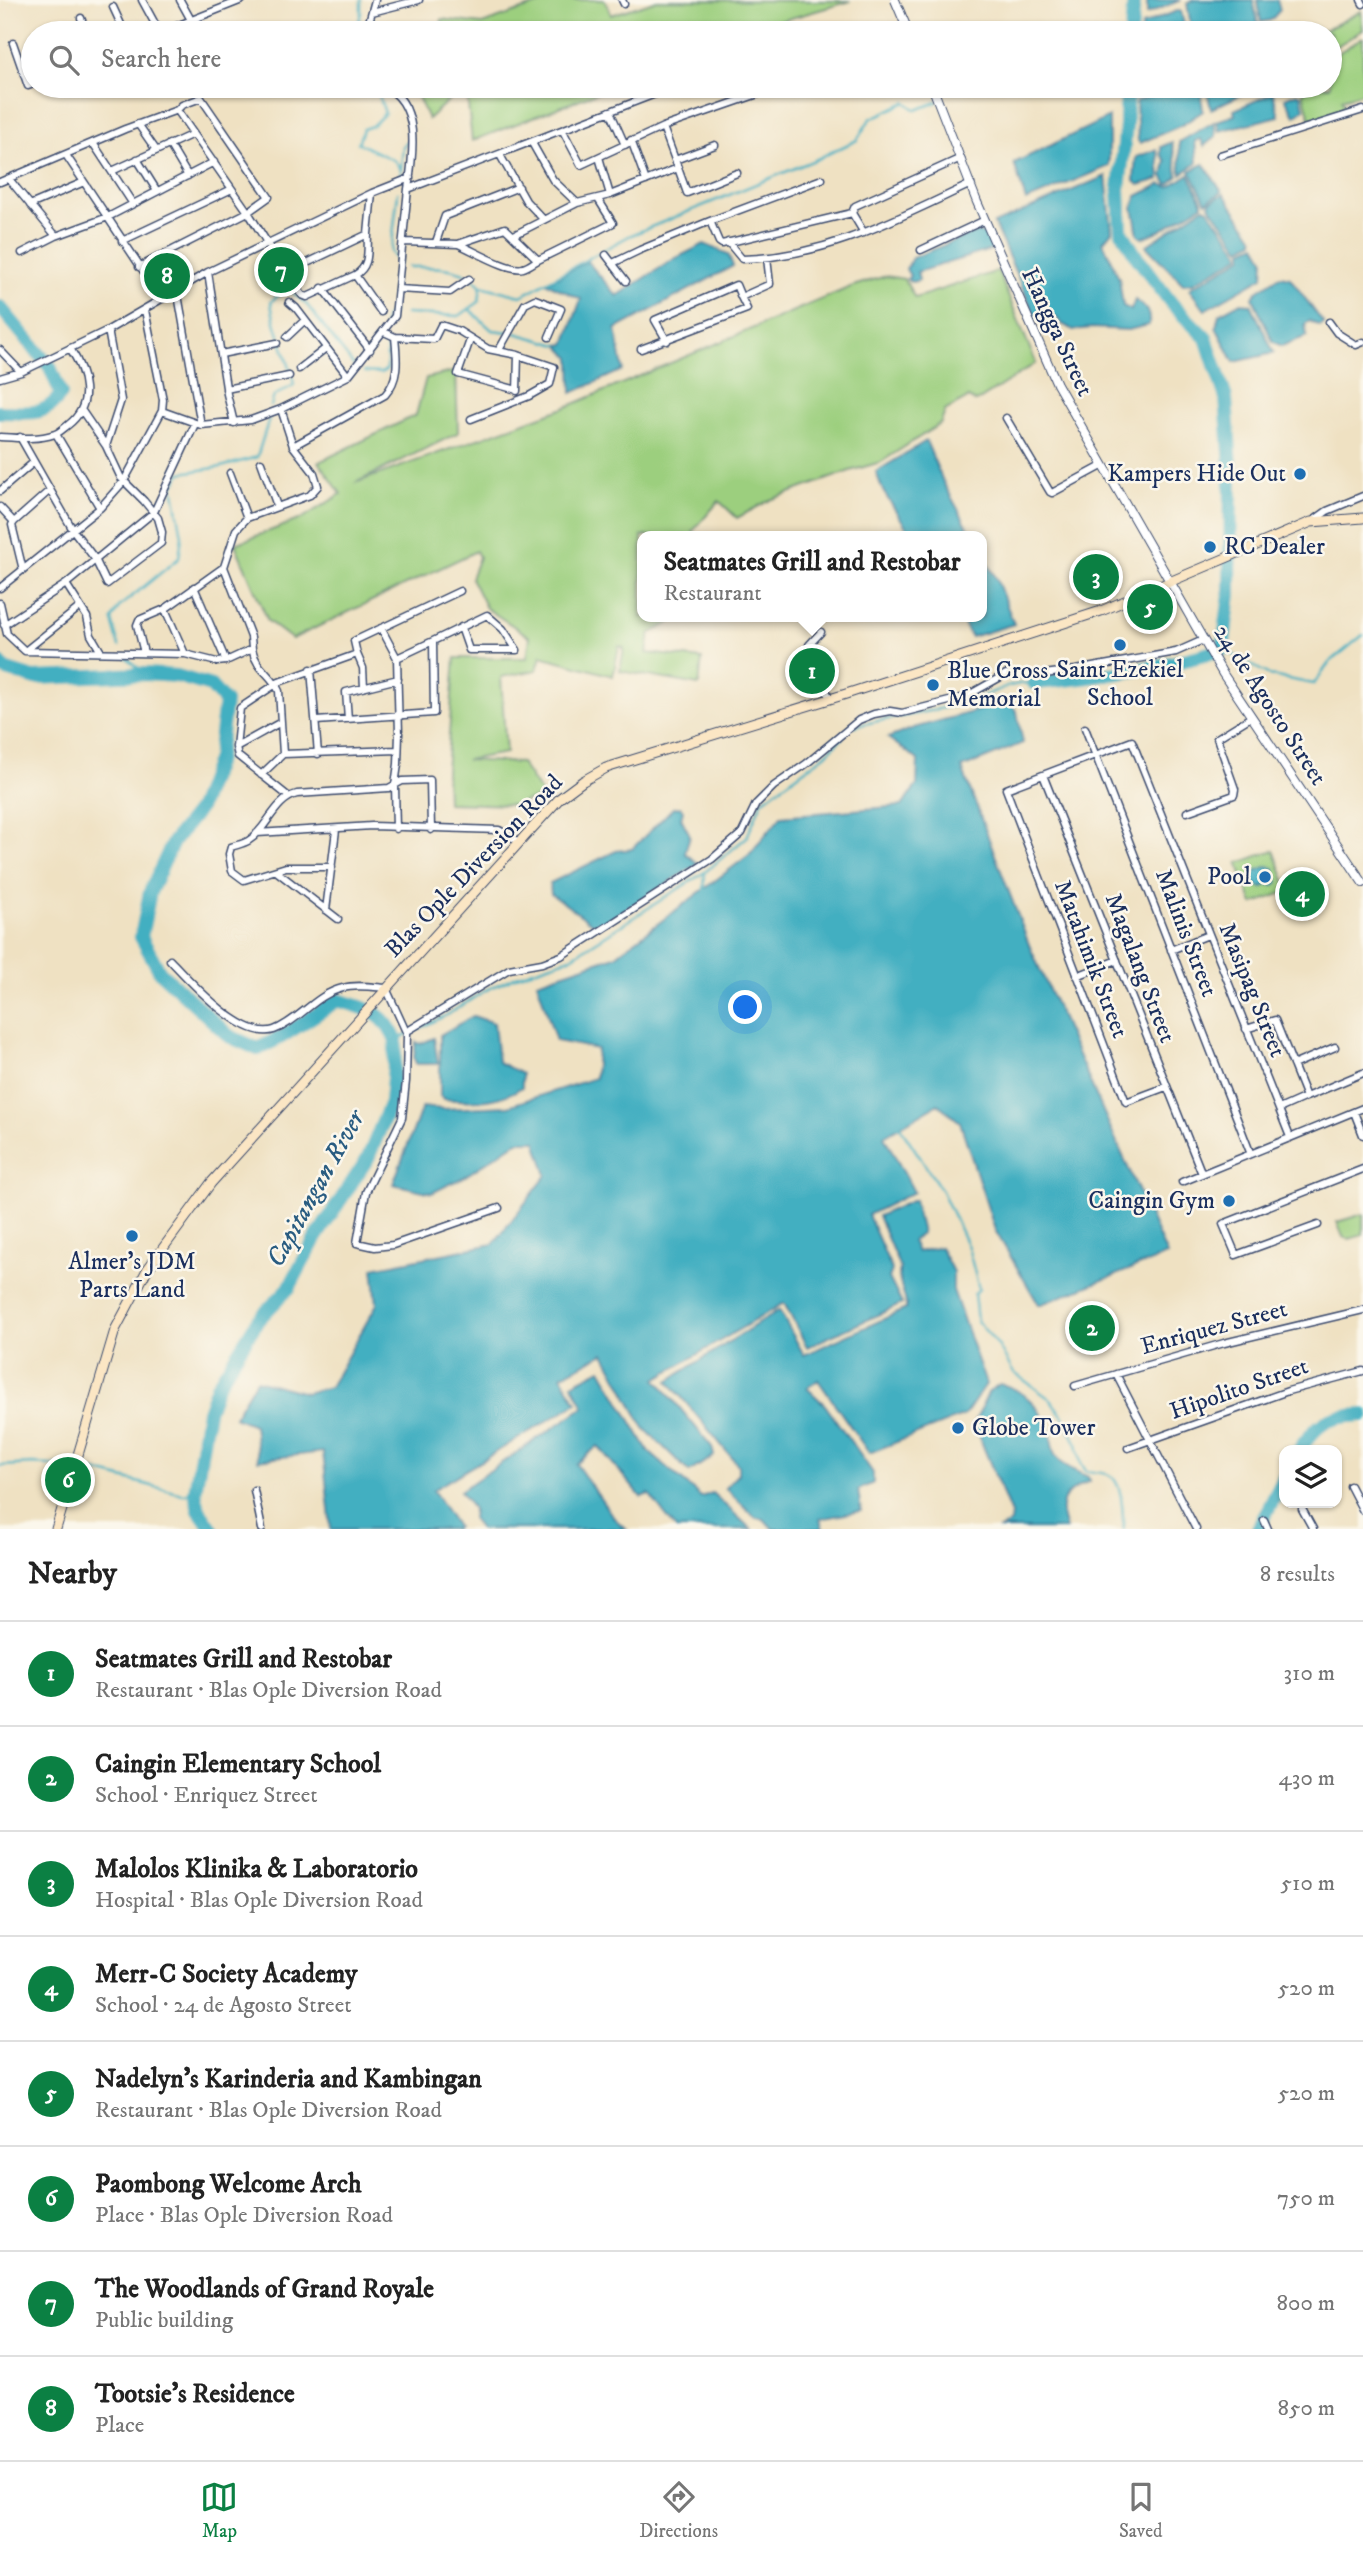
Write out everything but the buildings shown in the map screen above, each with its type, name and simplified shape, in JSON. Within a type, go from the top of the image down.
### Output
[{"type":"main road","name":"Blas Ople Diversion Road","points":[[55,1529],[115,1330],[147,1270],[211,1183],[560,798],[606,768],[1101,611],[1311,522],[1363,518]]},
{"type":"street","points":[[142,0],[153,21]]},
{"type":"street","points":[[180,0],[191,20],[242,0]]},
{"type":"street","points":[[218,0],[222,8]]},
{"type":"street","points":[[369,21],[375,0]]},
{"type":"street","points":[[372,12],[418,0]]},
{"type":"street","points":[[895,0],[904,21]]},
{"type":"street","points":[[113,7],[119,21]]},
{"type":"street","points":[[13,43],[21,66]]},
{"type":"street","points":[[0,183],[201,98],[269,197],[248,212],[139,267]]},
{"type":"street","points":[[162,411],[198,425],[251,421],[281,410],[348,376],[384,332],[395,316],[415,143],[405,108],[399,98]]},
{"type":"street","points":[[408,189],[644,98]]},
{"type":"street","points":[[563,131],[581,165],[663,127],[745,98]]},
{"type":"street","name":"Hangga Street","points":[[937,98],[985,220],[1052,374],[1102,466],[1171,582]]},
{"type":"street","points":[[177,110],[302,295],[307,297],[355,275],[367,264],[372,193]]},
{"type":"street","points":[[1220,155],[1363,110]]},
{"type":"street","points":[[610,111],[646,181]]},
{"type":"street","points":[[138,124],[156,150]]},
{"type":"street","points":[[663,127],[687,193],[737,173]]},
{"type":"street","points":[[112,170],[193,134]]},
{"type":"street","points":[[93,143],[133,204]]},
{"type":"street","points":[[533,143],[553,180],[578,203]]},
{"type":"street","points":[[169,144],[188,176]]},
{"type":"street","points":[[514,235],[578,203],[598,199],[646,181],[715,145]]},
{"type":"street","points":[[66,155],[162,299]]},
{"type":"street","points":[[500,155],[526,201],[543,219]]},
{"type":"street","points":[[599,157],[610,195]]},
{"type":"street","points":[[852,213],[855,206],[872,197],[961,158]]},
{"type":"street","points":[[137,159],[157,191]]},
{"type":"street","points":[[22,253],[56,236],[108,217],[214,162]]},
{"type":"street","points":[[0,378],[21,372],[108,330],[177,289],[268,242],[410,178]]},
{"type":"street","points":[[9,179],[56,236]]},
{"type":"street","points":[[613,263],[710,221],[822,179]]},
{"type":"street","points":[[30,205],[84,182]]},
{"type":"street","points":[[728,242],[742,259],[810,252],[864,233],[971,184]]},
{"type":"street","points":[[436,242],[445,216],[519,187]]},
{"type":"street","points":[[122,241],[232,189]]},
{"type":"street","points":[[404,242],[458,244],[500,265],[522,269],[613,223],[598,199]]},
{"type":"street","points":[[852,213],[864,233]]},
{"type":"street","points":[[710,221],[722,244],[852,213]]},
{"type":"street","points":[[921,250],[985,220]]},
{"type":"street","points":[[458,244],[505,228],[538,260]]},
{"type":"street","points":[[286,272],[368,233]]},
{"type":"street","points":[[606,255],[626,281]]},
{"type":"street","points":[[741,297],[769,284],[767,258]]},
{"type":"street","points":[[208,272],[226,389],[234,423]]},
{"type":"street","points":[[355,275],[381,312]]},
{"type":"street","points":[[398,289],[450,292],[469,279]]},
{"type":"street","points":[[641,349],[667,341],[747,309],[736,285],[655,320],[667,341]]},
{"type":"street","points":[[323,288],[370,350]]},
{"type":"street","points":[[4,625],[66,584],[154,512],[198,425],[177,289]]},
{"type":"street","points":[[499,350],[525,304],[535,299],[561,309],[549,337]]},
{"type":"street","points":[[289,302],[348,376]]},
{"type":"street","points":[[0,588],[100,508],[124,481],[162,411],[163,400],[145,310]]},
{"type":"street","points":[[287,337],[305,320]]},
{"type":"street","points":[[1329,323],[1337,334],[1356,345],[1363,342]]},
{"type":"street","points":[[384,332],[395,337],[434,339],[441,325],[459,331],[488,349],[518,355],[554,367],[550,384],[471,419]]},
{"type":"street","points":[[106,446],[121,400],[108,330]]},
{"type":"street","points":[[293,446],[385,395],[392,387],[397,374],[395,337]]},
{"type":"street","points":[[470,340],[458,374],[517,390]]},
{"type":"street","points":[[221,354],[277,343]]},
{"type":"street","points":[[0,438],[35,438],[56,434],[76,419],[87,396],[81,365],[70,348]]},
{"type":"street","points":[[299,369],[326,348]]},
{"type":"street","points":[[0,350],[21,372]]},
{"type":"street","points":[[518,355],[518,400]]},
{"type":"street","points":[[226,389],[289,376]]},
{"type":"street","points":[[144,653],[137,625],[139,620],[165,609],[224,567],[236,530],[247,518],[310,495],[318,486],[314,473],[293,446],[281,410]]},
{"type":"street","points":[[20,437],[73,530],[95,559],[107,584],[160,543],[162,532],[154,512],[124,481],[106,446],[82,411]]},
{"type":"street","points":[[1006,418],[1050,492],[1102,466]]},
{"type":"street","points":[[56,434],[100,508]]},
{"type":"street","points":[[0,446],[9,438]]},
{"type":"street","points":[[0,491],[34,462]]},
{"type":"street","points":[[261,462],[277,506]]},
{"type":"street","points":[[230,473],[247,518]]},
{"type":"street","points":[[23,570],[12,525],[50,489]]},
{"type":"street","points":[[1311,522],[1327,511],[1363,496]]},
{"type":"street","points":[[0,507],[14,522]]},
{"type":"street","points":[[224,567],[251,637],[255,662],[279,691],[284,754]]},
{"type":"street","name":"24 de Agosto Street","points":[[1171,582],[1219,667],[1363,883]]},
{"type":"street","points":[[66,584],[87,617],[91,635],[101,652]]},
{"type":"street","points":[[194,587],[226,661]]},
{"type":"street","points":[[364,687],[363,668],[354,641],[460,591]]},
{"type":"street","points":[[0,603],[8,634],[25,651],[186,654],[218,662],[252,649]]},
{"type":"street","points":[[25,651],[80,607]]},
{"type":"street","points":[[165,609],[186,654]]},
{"type":"street","points":[[397,658],[433,640],[461,627],[487,615],[503,629],[517,650],[469,650],[461,627]]},
{"type":"street","points":[[382,628],[397,658],[396,829]]},
{"type":"street","points":[[821,632],[810,645],[809,651],[830,699]]},
{"type":"street","points":[[316,721],[434,713],[433,640]]},
{"type":"street","points":[[407,1033],[509,969],[561,956],[695,872],[742,834],[756,804],[774,786],[806,764],[859,720],[874,714],[890,711],[902,713],[965,697],[1006,674],[1036,676],[1076,670],[1176,652],[1205,643]]},
{"type":"street","points":[[288,796],[238,756],[236,747],[240,708],[276,685],[311,669],[357,654]]},
{"type":"street","points":[[311,669],[318,754]]},
{"type":"street","points":[[348,719],[346,692],[398,679]]},
{"type":"street","points":[[1187,812],[1234,795],[1217,738],[1251,716]]},
{"type":"street","points":[[236,747],[281,722]]},
{"type":"street","name":"Malinis Street","points":[[1085,728],[1250,1152]]},
{"type":"street","name":"Masipag Street","points":[[1096,755],[1132,741],[1290,1137]]},
{"type":"street","points":[[261,775],[284,754],[398,750]]},
{"type":"street","points":[[1043,775],[1096,755]]},
{"type":"street","name":"Matahimik Street","points":[[1043,775],[1006,789],[1126,1102],[1166,1087]]},
{"type":"street","name":"Magalang Street","points":[[1043,775],[1202,1174]]},
{"type":"street","points":[[332,867],[286,867],[244,880],[232,870],[229,854],[231,847],[248,841],[257,833],[288,796],[389,788],[402,781],[430,780],[431,830]]},
{"type":"street","points":[[257,833],[372,826],[396,829],[499,830],[520,842]]},
{"type":"street","points":[[326,910],[335,830]]},
{"type":"street","points":[[276,870],[338,919]]},
{"type":"street","points":[[1171,950],[1208,935]]},
{"type":"street","points":[[170,960],[199,991],[239,1022],[257,1030],[272,1031],[324,995],[343,987],[384,990],[407,1033],[402,1118],[366,1192],[357,1243],[375,1247],[393,1245],[499,1208]]},
{"type":"street","points":[[1077,976],[1117,960]]},
{"type":"street","points":[[1246,1030],[1275,1020],[1306,1097]]},
{"type":"street","points":[[1293,1065],[1335,1047]]},
{"type":"street","points":[[1279,1109],[1363,1073]]},
{"type":"street","points":[[1182,1182],[1363,1108]]},
{"type":"street","points":[[1353,1112],[1363,1135]]},
{"type":"street","points":[[1318,1225],[1236,1255],[1223,1224],[1363,1169]]},
{"type":"street","name":"Enriquez Street","points":[[1075,1386],[1224,1343],[1363,1310]]},
{"type":"street","name":"Hipolito Street","points":[[1128,1448],[1287,1391],[1363,1371]]},
{"type":"street","points":[[1116,1374],[1196,1529]]},
{"type":"street","points":[[1350,1486],[1363,1511]]},
{"type":"street","points":[[254,1490],[262,1529]]},
{"type":"street","points":[[1301,1509],[1313,1529]]},
{"type":"street","points":[[1264,1520],[1268,1529]]},
{"type":"green space","points":[[551,0],[605,0],[611,15],[657,0],[851,1],[781,21],[491,21]]},
{"type":"green space","points":[[1361,11],[1363,30],[1342,43],[1342,21]]},
{"type":"green space","points":[[1363,37],[1363,93],[1342,99],[1346,112],[1311,123],[1305,98],[1342,98],[1342,50]]},
{"type":"green space","points":[[418,98],[451,98],[428,119]]},
{"type":"green space","points":[[467,98],[583,98],[472,141]]},
{"type":"green space","points":[[998,271],[1036,363],[976,402],[968,398],[945,411],[941,423],[881,462],[770,500],[737,518],[719,501],[693,531],[637,531],[637,622],[671,622],[650,634],[647,653],[702,659],[699,685],[620,671],[624,648],[619,646],[613,676],[541,656],[537,670],[501,677],[506,753],[466,760],[521,763],[543,796],[514,805],[447,803],[446,771],[455,658],[527,658],[530,637],[486,608],[471,578],[479,557],[476,551],[292,639],[268,621],[235,544],[301,519],[341,494],[319,462],[416,415],[426,378],[456,371],[458,433],[355,483],[564,408],[853,286],[886,276],[904,279],[915,298]]},
{"type":"green space","points":[[1274,850],[1289,891],[1253,904],[1238,863]]},
{"type":"green space","points":[[1363,1214],[1363,1235],[1349,1239],[1343,1237],[1337,1222]]},
{"type":"water","points":[[1147,0],[1181,0],[1147,14]]},
{"type":"water","points":[[1194,0],[1253,0],[1257,21],[1190,21],[1187,3]]},
{"type":"water","points":[[1257,0],[1277,0],[1280,10],[1271,20],[1261,21]]},
{"type":"water","points":[[1181,11],[1183,21],[1152,21]]},
{"type":"water","points":[[1145,98],[1201,98],[1203,111],[1182,125],[1140,143],[1136,101]]},
{"type":"water","points":[[1209,98],[1234,98],[1211,109]]},
{"type":"water","points":[[1262,98],[1274,98],[1279,116],[1219,131],[1217,121],[1235,115],[1234,110]]},
{"type":"water","points":[[1285,98],[1302,98],[1304,109],[1295,116]]},
{"type":"water","points":[[1109,117],[1109,166],[1026,201],[1014,163]]},
{"type":"water","points":[[1214,122],[1216,136],[1204,146],[1201,139],[1195,141],[1197,163],[1181,174],[1179,142]]},
{"type":"water","points":[[1172,142],[1178,176],[1168,185],[1163,176],[1166,161],[1161,154],[1161,147]]},
{"type":"water","points":[[1156,150],[1160,179],[1139,185],[1134,180],[1136,157]]},
{"type":"water","points":[[1204,164],[1222,192],[1206,202],[1190,171]]},
{"type":"water","points":[[1189,174],[1202,205],[1161,230],[1142,238],[1138,235],[1133,207],[1137,196],[1161,184],[1169,187]]},
{"type":"water","points":[[1106,176],[1112,231],[1103,242],[1119,278],[1123,306],[1131,310],[1135,300],[1148,313],[1149,325],[1128,330],[1073,330],[1055,316],[1036,318],[994,224]]},
{"type":"water","points":[[1224,194],[1254,238],[1254,241],[1241,248],[1209,205]]},
{"type":"water","points":[[1204,207],[1240,252],[1240,256],[1193,283],[1183,284],[1146,246]]},
{"type":"water","points":[[977,232],[985,234],[994,249],[917,272],[919,280],[912,282],[907,279],[910,276],[906,269],[912,258]]},
{"type":"water","points":[[704,244],[728,254],[733,266],[616,329],[623,370],[572,393],[571,358],[558,345],[565,344],[581,299],[546,283],[587,261],[617,296],[674,259]]},
{"type":"water","points":[[1256,244],[1264,258],[1263,277],[1205,310],[1189,289],[1243,257],[1243,250]]},
{"type":"water","points":[[1280,276],[1290,278],[1324,324],[1320,326],[1310,321],[1305,324],[1307,336],[1282,346],[1273,342],[1253,298],[1256,292]]},
{"type":"water","points":[[1239,303],[1251,304],[1274,353],[1234,362],[1216,327],[1219,314]]},
{"type":"water","points":[[926,441],[944,484],[970,531],[909,531],[883,491],[876,472]]},
{"type":"water","points":[[987,563],[1014,624],[971,637],[963,622],[987,622]]},
{"type":"water","points":[[1009,702],[1017,712],[1023,743],[962,768],[1030,947],[1167,1255],[1039,1305],[995,1230],[960,1122],[938,1104],[884,1136],[914,1192],[868,1215],[892,1270],[889,1278],[902,1304],[807,1347],[784,1303],[656,1379],[712,1447],[714,1456],[689,1472],[644,1428],[604,1353],[561,1376],[577,1403],[433,1490],[457,1527],[454,1529],[331,1529],[323,1452],[258,1460],[254,1425],[234,1417],[256,1380],[306,1393],[330,1387],[377,1304],[373,1268],[493,1244],[547,1175],[536,1141],[518,1141],[464,1177],[432,1193],[393,1184],[422,1107],[443,1109],[508,1106],[595,1078],[597,1049],[556,1041],[537,982],[615,956],[749,855],[781,816],[902,806],[917,785],[918,760],[888,738],[914,728]]},
{"type":"water","points":[[680,807],[683,810],[681,818],[690,835],[685,853],[698,864],[605,922],[593,924],[551,894],[550,883],[616,851],[632,849],[673,808]]},
{"type":"water","name":"Pool","points":[[1268,866],[1274,869],[1278,882],[1274,886],[1269,884],[1262,888],[1255,884],[1252,878],[1255,871]]},
{"type":"water","points":[[473,1016],[494,1023],[498,1062],[522,1074],[522,1087],[494,1099],[444,1099],[440,1096],[440,1035]]},
{"type":"water","points":[[434,1038],[438,1064],[416,1064],[416,1042],[420,1044]]},
{"type":"water","points":[[914,1200],[922,1233],[912,1241],[917,1252],[940,1247],[953,1272],[953,1290],[986,1384],[965,1415],[869,1453],[818,1380],[807,1388],[825,1405],[873,1473],[873,1483],[858,1490],[861,1511],[820,1519],[823,1529],[773,1529],[764,1519],[756,1518],[725,1488],[738,1474],[738,1465],[668,1381],[779,1310],[804,1355],[906,1309],[899,1278],[900,1268],[878,1216]]},
{"type":"water","points":[[601,1369],[649,1452],[701,1497],[712,1493],[751,1529],[676,1529],[649,1494],[641,1497],[598,1446],[576,1464],[614,1518],[626,1529],[480,1529],[472,1519],[473,1509],[460,1491],[584,1407],[572,1384]]},
{"type":"water","points":[[1000,1384],[1018,1391],[1031,1401],[1046,1424],[1058,1459],[1088,1477],[1089,1481],[1064,1499],[1062,1512],[1066,1529],[1000,1529],[1010,1523],[1011,1514],[974,1424],[989,1391]]},
{"type":"waterway","points":[[359,21],[361,0]]},
{"type":"waterway","points":[[1132,21],[1134,0]]},
{"type":"waterway","points":[[380,98],[385,113],[372,126],[363,129],[358,143],[395,161],[401,170],[400,179]]},
{"type":"waterway","points":[[1034,683],[1130,671],[1223,649],[1230,594],[1231,466],[1226,398],[1206,338],[1172,304],[1136,256],[1121,230],[1119,189],[1127,98]]},
{"type":"waterway","points":[[481,286],[521,296],[629,236],[857,140],[870,119],[906,102],[916,110],[937,102]]},
{"type":"waterway","points":[[401,169],[403,146],[409,140]]},
{"type":"waterway","points":[[398,193],[391,252],[399,263]]},
{"type":"waterway","points":[[406,314],[459,316],[479,302],[481,286],[474,279],[457,271],[438,267],[409,267]]},
{"type":"waterway","points":[[271,406],[274,396],[294,385],[273,313],[271,302],[277,296],[291,291],[307,305],[354,366]]},
{"type":"waterway","name":"Capitangan River","points":[[0,307],[50,367],[61,394],[55,402],[42,410],[27,413],[0,412]]},
{"type":"waterway","points":[[469,309],[492,330],[509,332]]},
{"type":"waterway","points":[[384,326],[386,317],[394,313]]},
{"type":"waterway","points":[[515,333],[558,345]]},
{"type":"waterway","points":[[364,372],[381,373],[387,369],[387,346]]},
{"type":"waterway","points":[[119,646],[112,620],[119,607],[179,558],[182,536],[173,486],[181,473],[221,467],[257,457],[269,419]]},
{"type":"waterway","points":[[1218,651],[1232,654],[1271,676],[1314,684],[1329,663],[1363,635]]},
{"type":"waterway","points":[[126,657],[145,674]]},
{"type":"waterway","name":"Capitangan River","points":[[0,663],[4,669],[33,678],[145,674],[177,676],[211,686],[225,702],[218,758],[199,809],[173,842],[150,892],[141,937],[160,972],[229,1036],[258,1049],[338,1000],[373,1012],[385,1022],[396,1040],[391,1102],[368,1158],[315,1239],[289,1288],[258,1320],[217,1386],[208,1411],[195,1492],[199,1510],[212,1529]]},
{"type":"waterway","points":[[855,726],[953,706],[1007,687],[1034,683]]},
{"type":"waterway","points":[[396,1040],[447,1015],[486,990],[519,975],[570,958],[705,872],[747,837],[762,801],[825,755],[842,738]]},
{"type":"waterway","points":[[704,890],[705,872]]},
{"type":"waterway","points":[[899,1125],[942,1191],[968,1247],[979,1289],[974,1294],[977,1321],[998,1345],[1013,1372],[1050,1399],[1062,1415],[1077,1444],[1081,1463],[1086,1471],[1106,1474],[1114,1479],[1120,1491],[1124,1529]]},
{"type":"waterway","points":[[1303,1445],[1325,1422],[1340,1417],[1363,1415]]},
{"type":"waterway","points":[[0,1466],[33,1464],[79,1467],[183,1494],[195,1492]]},
{"type":"waterway","points":[[1258,1529],[1279,1488]]},
{"type":"place","name":"The Woodlands of Grand Royale","points":[[281,270]]},
{"type":"place","name":"Tootsie's Residence","points":[[167,276]]},
{"type":"place","name":"Kampers Hide Out","points":[[1300,474]]},
{"type":"place","name":"RC Dealer","points":[[1210,547]]},
{"type":"place","name":"Malolos Klinika & Laboratorio","points":[[1096,577]]},
{"type":"place","name":"Nadelyn's Karinderia and Kambingan","points":[[1150,607]]},
{"type":"place","name":"Saint Ezekiel School","points":[[1120,645]]},
{"type":"place","name":"Seatmates Grill and Restobar","points":[[812,671]]},
{"type":"place","name":"Blue Cross Memorial","points":[[933,685]]},
{"type":"place","name":"Pool","points":[[1265,877]]},
{"type":"place","name":"Merr-C Society Academy","points":[[1302,894]]},
{"type":"place","name":"Caingin Gym","points":[[1229,1201]]},
{"type":"place","name":"Almer's JDM Parts Land","points":[[132,1236]]},
{"type":"place","name":"Caingin Elementary School","points":[[1092,1328]]},
{"type":"place","name":"Globe Tower","points":[[958,1428]]},
{"type":"place","name":"Paombong Welcome Arch","points":[[68,1480]]}]
